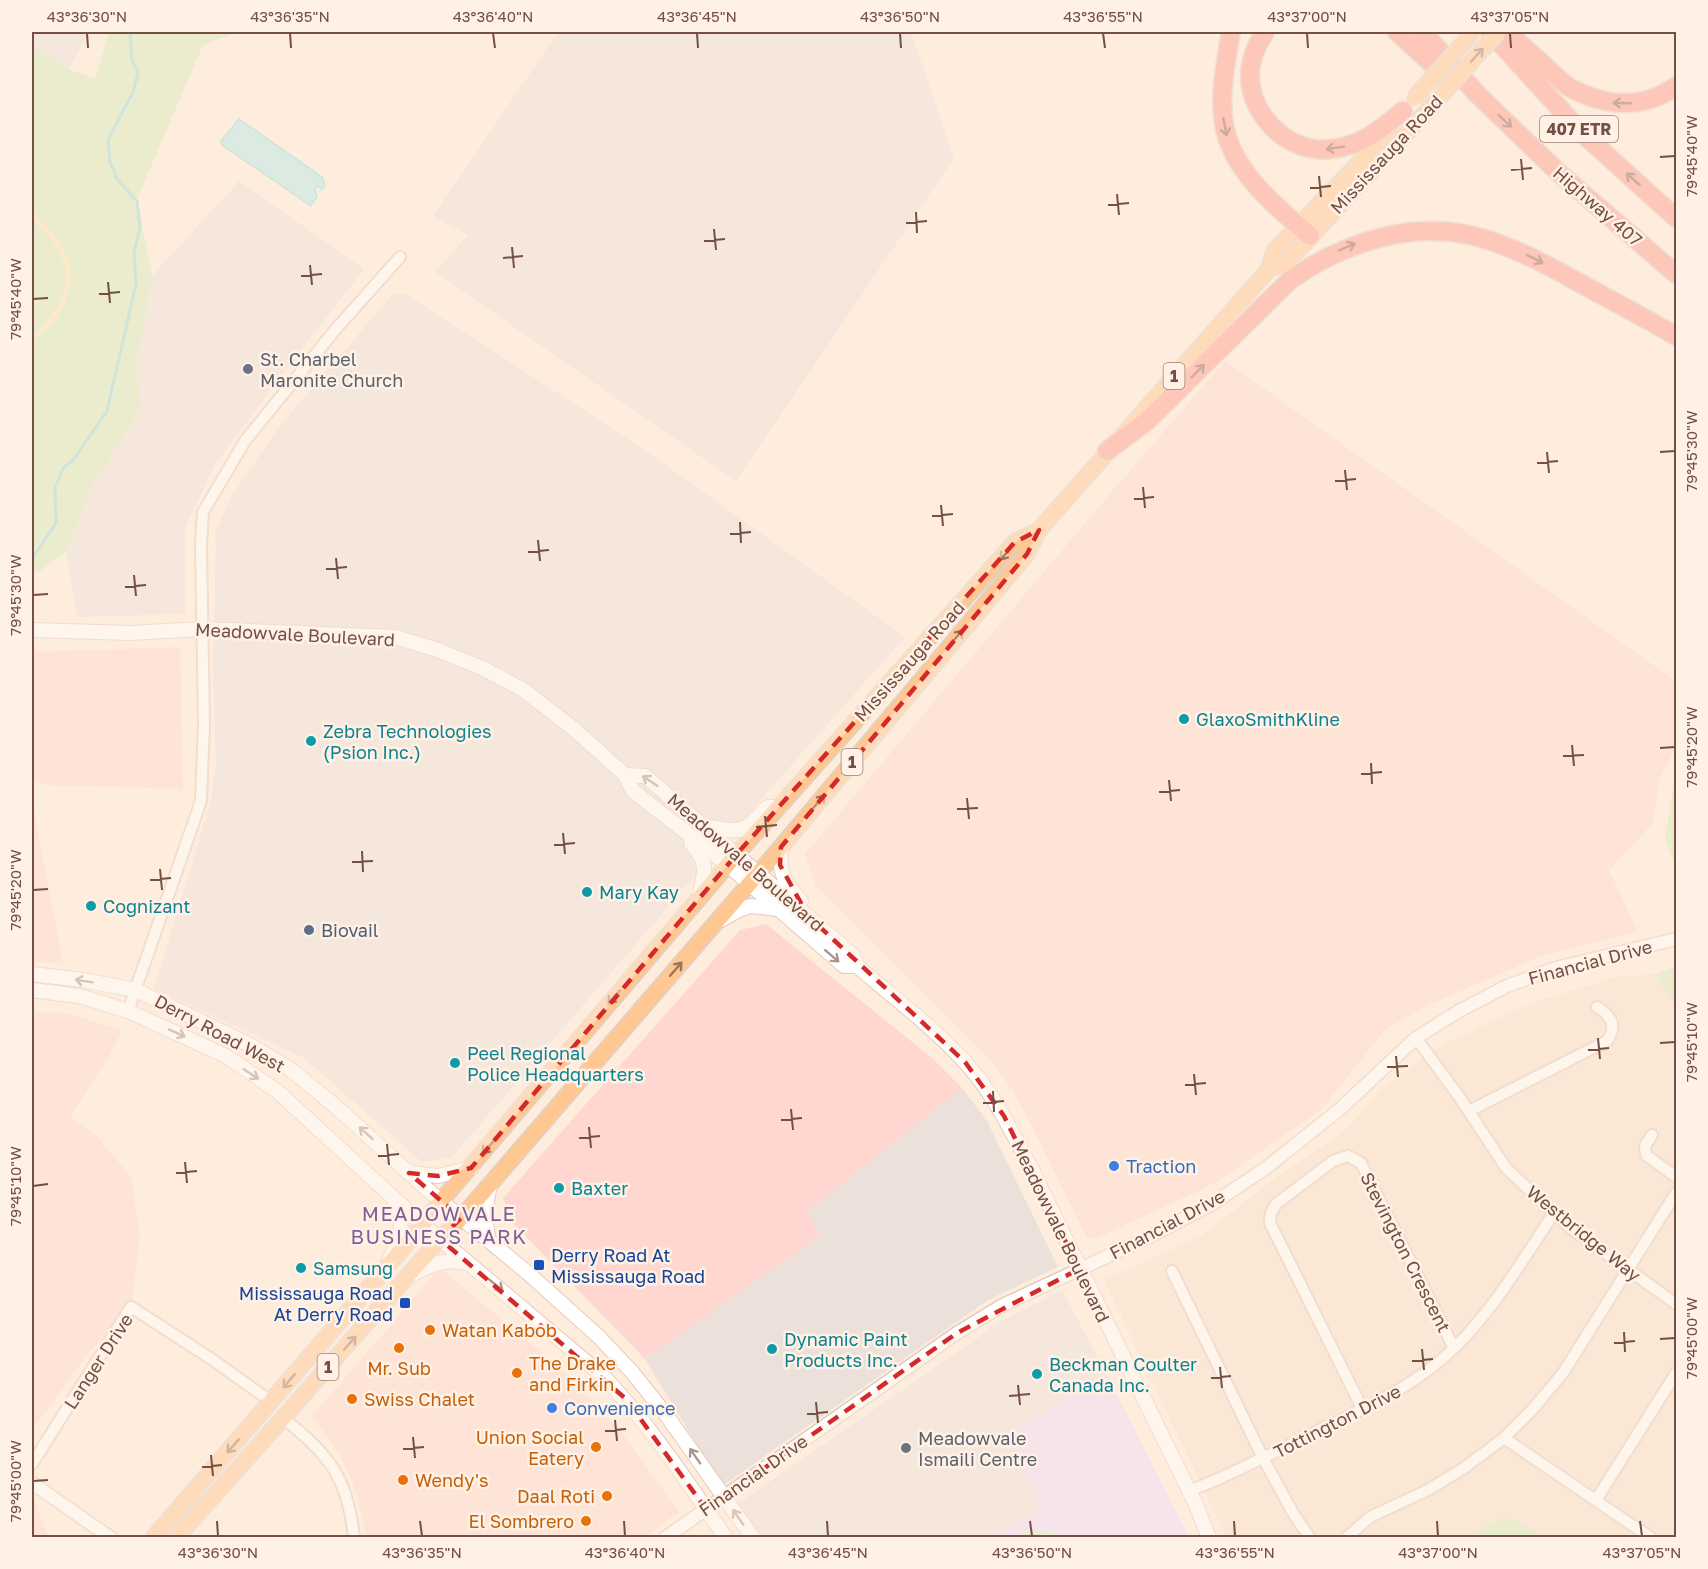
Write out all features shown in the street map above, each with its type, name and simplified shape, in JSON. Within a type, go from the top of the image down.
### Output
[{"type":"highway","points":[[1231,32],[1225,69],[1223,107],[1229,142],[1240,166],[1304,231]]},
{"type":"highway","points":[[1265,32],[1257,45],[1250,66],[1252,88],[1265,120],[1276,132],[1298,146],[1316,150],[1359,143],[1377,133],[1408,104]]},
{"type":"highway","points":[[1397,32],[1453,83],[1477,94]]},
{"type":"highway","name":"Highway 407","points":[[1423,32],[1477,94],[1559,172],[1677,274]]},
{"type":"highway","name":"407 ETR","points":[[1490,32],[1582,133],[1677,218]]},
{"type":"highway","points":[[1507,32],[1567,86],[1607,102],[1643,103],[1664,96],[1677,86]]},
{"type":"highway","points":[[1107,451],[1147,422],[1290,280],[1311,265],[1334,253],[1355,244],[1388,236],[1411,232],[1450,232],[1483,238],[1532,256],[1677,336]]},
{"type":"main road","name":"Mississauga Road","points":[[1304,231],[1408,104],[1473,32]]},
{"type":"main road","name":"Mississauga Road","points":[[176,1538],[461,1218],[782,847],[1027,554],[1039,530],[1269,268],[1274,251],[1304,231],[1429,109],[1498,32]]},
{"type":"main road","name":"Mississauga Road","points":[[153,1538],[272,1402],[732,860],[1015,542],[1039,530]]},
{"type":"main road","name":"Meadowvale Boulevard","points":[[32,630],[130,633],[202,629],[395,637],[438,650],[482,668],[522,689],[574,729],[625,775],[633,791],[684,831],[732,860]]},
{"type":"main road","name":"Meadowvale Boulevard","points":[[625,775],[645,776],[703,826],[732,860],[753,878],[808,916],[853,955],[857,966],[931,1029],[965,1062],[1004,1116],[1189,1491],[1209,1538]]},
{"type":"main road","points":[[703,826],[732,830],[743,829],[768,807],[780,807]]},
{"type":"main road","points":[[684,831],[704,862],[705,879],[698,900]]},
{"type":"main road","points":[[782,847],[780,865],[782,875],[790,889],[805,905],[808,916]]},
{"type":"main road","name":"Meadowvale Boulevard","points":[[753,878],[778,909],[844,966],[857,966]]},
{"type":"main road","points":[[717,921],[739,909],[750,906],[778,909]]},
{"type":"main road","name":"Derry Road West","points":[[32,974],[136,990],[246,1043],[290,1070],[334,1105],[599,1337],[667,1416],[753,1538]]},
{"type":"main road","name":"Derry Road West","points":[[32,990],[79,996],[128,1011],[226,1056],[277,1091],[423,1225],[602,1375],[626,1399],[649,1428],[726,1538]]},
{"type":"main road","points":[[409,1173],[438,1176],[471,1168]]},
{"type":"main road","points":[[489,1241],[485,1207],[491,1181]]},
{"type":"main road","points":[[381,1273],[395,1250],[402,1231],[399,1213],[392,1195]]},
{"type":"main road","points":[[407,1277],[439,1261],[452,1260],[468,1264]]},
{"type":"street","points":[[128,1011],[201,801],[204,723],[201,545],[203,512],[245,441],[335,330],[400,257]]},
{"type":"street","name":"Financial Drive","points":[[665,1538],[849,1406],[957,1333],[1003,1305],[1149,1237],[1212,1204],[1266,1168],[1340,1109],[1416,1038],[1459,1011],[1528,977],[1567,965],[1677,939]]},
{"type":"street","points":[[1469,1111],[1607,1041],[1612,1033],[1611,1021],[1608,1013],[1597,1007]]},
{"type":"street","name":"Westbridge Way","points":[[1416,1038],[1469,1111],[1506,1168],[1554,1213],[1677,1304]]},
{"type":"street","points":[[1652,1135],[1645,1146],[1646,1155],[1677,1177]]},
{"type":"street","name":"Stevington Crescent","points":[[1363,1410],[1270,1223],[1271,1213],[1276,1204],[1333,1161],[1348,1156],[1361,1163],[1454,1348]]},
{"type":"street","points":[[1346,1538],[1370,1517],[1419,1494],[1464,1468],[1504,1438],[1531,1411],[1563,1373],[1677,1193]]},
{"type":"street","name":"Tottington Drive","points":[[1189,1491],[1363,1410],[1417,1380],[1454,1348],[1492,1305],[1554,1213]]},
{"type":"street","points":[[1172,1271],[1263,1458],[1293,1513],[1310,1538]]},
{"type":"street","name":"Langer Drive","points":[[32,1464],[131,1307],[210,1358],[272,1402]]},
{"type":"street","points":[[1596,1500],[1677,1373]]},
{"type":"street","points":[[283,1418],[309,1439],[335,1469],[347,1496],[354,1538]]},
{"type":"street","points":[[1504,1438],[1651,1538]]},
{"type":"street","points":[[32,1483],[111,1538]]},
{"type":"highlighted area","points":[[1039,530],[1027,554],[781,847],[780,865],[808,916],[965,1062],[1004,1116],[1079,1269],[957,1333],[706,1509],[626,1399],[440,1239],[461,1218],[409,1173],[438,1176],[471,1168],[736,855],[1015,542]]},
{"type":"shaded area","points":[[32,32],[90,32],[68,69],[32,45]]},
{"type":"shaded area","points":[[558,32],[911,32],[954,158],[736,481],[435,272],[468,235],[433,216]]},
{"type":"shaded area","points":[[239,181],[364,269],[214,466],[185,528],[185,614],[77,617],[66,552],[91,488],[142,407],[136,371],[152,276]]},
{"type":"shaded area","points":[[404,293],[642,448],[905,637],[756,805],[452,1157],[422,1162],[303,1057],[154,989],[211,801],[216,762],[213,671],[216,531],[232,495],[282,423],[392,295]]},
{"type":"shaded area","points":[[1225,361],[1676,681],[1676,746],[1659,781],[1653,823],[1609,870],[1638,932],[1541,956],[1429,1005],[1386,1029],[1321,1110],[1215,1183],[1095,1239],[1087,1238],[1031,1124],[1013,1091],[992,1062],[816,886],[805,854]]},
{"type":"shaded area","points":[[180,647],[183,789],[47,785],[32,779],[32,652]]},
{"type":"shaded area","points":[[32,801],[63,963],[32,962]]},
{"type":"shaded area","points":[[766,924],[932,1058],[962,1088],[807,1212],[820,1236],[645,1359],[513,1223],[503,1198],[740,930]]},
{"type":"shaded area","points":[[1655,974],[1676,1006],[1676,1537],[1544,1537],[1516,1520],[1499,1519],[1466,1537],[1226,1537],[1104,1280],[1201,1236],[1270,1182],[1347,1129],[1383,1087],[1446,1043],[1537,1001],[1617,977]]},
{"type":"shaded area","points":[[32,1012],[67,1013],[122,1031],[108,1058],[70,1117],[96,1135],[131,1177],[140,1236],[131,1307],[88,1354],[32,1430]]},
{"type":"shaded area","points":[[962,1088],[987,1121],[1058,1267],[988,1300],[722,1486],[645,1359],[820,1236],[807,1212]]},
{"type":"shaded area","points":[[440,1268],[566,1373],[622,1433],[679,1512],[644,1537],[366,1537],[352,1481],[339,1453],[312,1416]]},
{"type":"shaded area","points":[[1062,1290],[1107,1375],[1003,1436],[1044,1507],[992,1537],[764,1537],[736,1505],[1002,1321]]},
{"type":"shaded area","points":[[1107,1375],[1189,1537],[992,1538],[1044,1507],[1003,1436]]},
{"type":"shaded area","points":[[32,1497],[49,1537],[32,1537]]},
{"type":"green space","points":[[109,32],[238,32],[203,45],[137,199],[152,276],[136,371],[142,407],[91,488],[66,552],[38,572],[32,571],[32,45],[68,69],[95,79]]},
{"type":"green space","points":[[1676,769],[1676,864],[1674,864],[1665,837]]},
{"type":"green space","points":[[1676,966],[1676,1006],[1655,974]]},
{"type":"green space","points":[[1499,1519],[1516,1520],[1544,1537],[1466,1537]]},
{"type":"green space","points":[[1039,1531],[1054,1533],[1068,1537],[1014,1537]]},
{"type":"sand","points":[[32,212],[60,244],[70,268],[71,281],[61,310],[36,339],[33,337],[59,304],[66,279],[62,257],[49,237],[32,219]]},
{"type":"water","points":[[239,119],[322,177],[325,185],[322,190],[317,186],[315,188],[317,196],[311,206],[222,145],[221,141]]},
{"type":"waterway","points":[[32,559],[56,523],[55,488],[63,468],[74,459],[107,411],[136,284],[134,253],[140,228],[137,201],[117,179],[110,162],[108,140],[133,92],[138,73],[132,60],[130,32]]},
{"type":"place","name":"St. Charbel Maronite Church","points":[[248,369]]},
{"type":"place","name":"GlaxoSmithKline","points":[[1184,719]]},
{"type":"place","name":"Zebra Technologies (Psion Inc.)","points":[[311,741]]},
{"type":"place","name":"Mary Kay","points":[[587,892]]},
{"type":"place","name":"Cognizant","points":[[91,906]]},
{"type":"place","name":"Biovail","points":[[309,930]]},
{"type":"place","name":"Peel Regional Police Headquarters","points":[[455,1063]]},
{"type":"place","name":"Traction","points":[[1114,1166]]},
{"type":"place","name":"Baxter","points":[[559,1188]]},
{"type":"place","name":"Derry Road At Mississauga Road","points":[[539,1265]]},
{"type":"place","name":"Samsung","points":[[301,1268]]},
{"type":"place","name":"Mississauga Road At Derry Road","points":[[405,1303]]},
{"type":"place","name":"Watan Kabob","points":[[430,1330]]},
{"type":"place","name":"Mr. Sub","points":[[399,1348]]},
{"type":"place","name":"Dynamic Paint Products Inc.","points":[[772,1349]]},
{"type":"place","name":"The Drake and Firkin","points":[[517,1373]]},
{"type":"place","name":"Beckman Coulter Canada Inc.","points":[[1037,1374]]},
{"type":"place","name":"Swiss Chalet","points":[[352,1399]]},
{"type":"place","name":"Convenience","points":[[552,1408]]},
{"type":"place","name":"Union Social Eatery","points":[[596,1447]]},
{"type":"place","name":"Meadowvale Ismaili Centre","points":[[906,1448]]},
{"type":"place","name":"Wendy's","points":[[403,1480]]},
{"type":"place","name":"Daal Roti","points":[[607,1496]]},
{"type":"place","name":"El Sombrero","points":[[586,1521]]},
{"type":"district","name":"MEADOWVALE BUSINESS PARK","points":[[439,1224]]}]
